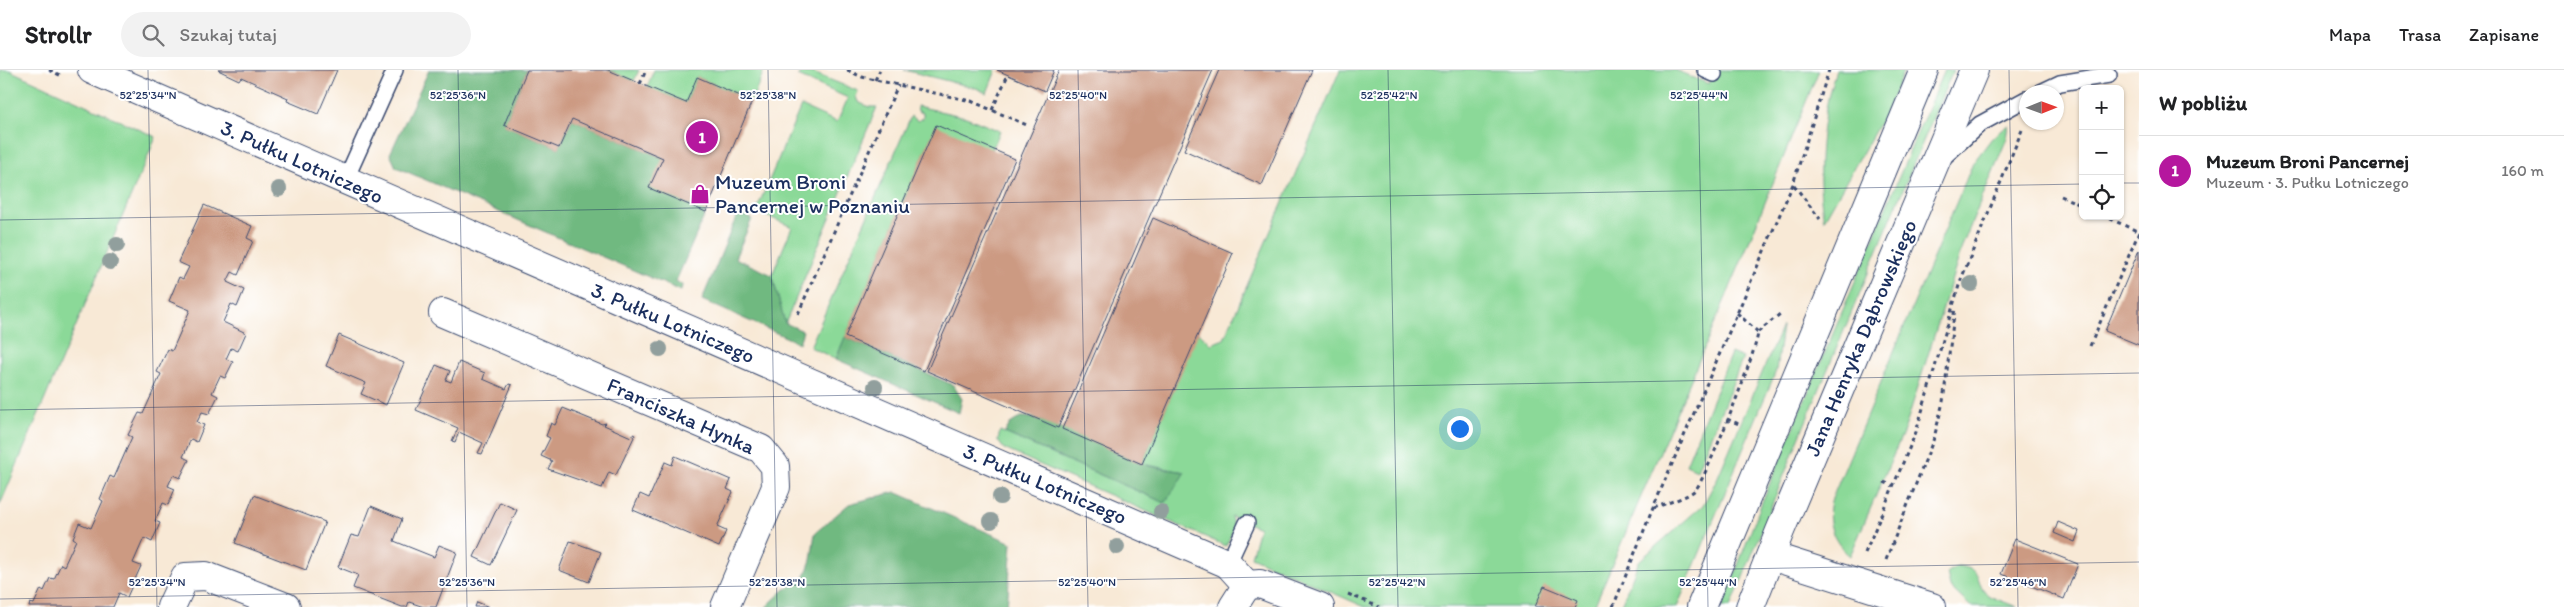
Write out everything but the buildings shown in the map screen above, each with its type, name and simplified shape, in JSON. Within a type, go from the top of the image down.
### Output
[{"type":"street","name":"3. Pułku Lotniczego","points":[[92,70],[1228,564],[1240,596]]},
{"type":"street","points":[[1701,607],[1924,70]]},
{"type":"street","name":"Jana Henryka Dąbrowskiego","points":[[1750,607],[1974,70]]},
{"type":"street","name":"Franciszka Hynka","points":[[443,314],[761,449],[775,466],[776,487],[726,607]]},
{"type":"street","points":[[1771,556],[1932,607]]},
{"type":"street","points":[[170,607],[184,577],[206,576],[286,607]]},
{"type":"street","points":[[1240,596],[1260,584],[1320,607]]},
{"type":"lane","points":[[345,181],[395,70]]},
{"type":"lane","points":[[2054,85],[2060,82],[2109,75]]},
{"type":"lane","points":[[1926,184],[1944,157],[1968,134],[1995,114],[2019,102]]},
{"type":"lane","points":[[1228,564],[1247,523]]},
{"type":"path","points":[[640,84],[646,70]]},
{"type":"path","points":[[847,70],[875,80],[971,100],[1029,126]]},
{"type":"path","points":[[875,80],[880,70]]},
{"type":"path","points":[[1613,607],[1652,508],[1793,184],[1830,70]]},
{"type":"path","points":[[992,110],[1007,77]]},
{"type":"path","points":[[798,314],[898,85]]},
{"type":"path","points":[[1868,546],[1916,432],[1964,273],[2022,130]]},
{"type":"path","points":[[1793,184],[1820,219]]},
{"type":"path","points":[[2061,196],[2079,204]]},
{"type":"path","points":[[2090,346],[2139,232],[2113,220]]},
{"type":"path","points":[[1883,567],[1934,438],[1943,402],[1956,297]]},
{"type":"path","points":[[1737,313],[1758,332]]},
{"type":"path","points":[[1652,508],[1694,492],[1704,473],[1751,361],[1758,332],[1780,314]]},
{"type":"path","points":[[1727,419],[1739,424]]},
{"type":"path","points":[[1884,482],[1893,486]]},
{"type":"green space","points":[[0,70],[9,70],[156,137],[0,505]]},
{"type":"green space","points":[[429,70],[527,70],[504,125],[559,148],[572,119],[663,158],[706,212],[676,281],[682,285],[681,291],[396,167],[390,154]]},
{"type":"green space","points":[[608,70],[639,70],[634,81]]},
{"type":"green space","points":[[654,70],[764,70],[752,101],[697,77],[686,103],[647,87]]},
{"type":"green space","points":[[904,70],[996,70],[987,93],[976,88]]},
{"type":"green space","points":[[1340,70],[1675,70],[1709,84],[1716,70],[1819,70],[1738,269],[1594,607],[1365,607],[1251,557],[1259,528],[1231,516],[1234,528],[1226,546],[1004,449],[998,441],[1000,431],[1165,503],[1184,472],[1142,464],[1198,332],[1211,344],[1224,339]]},
{"type":"green space","points":[[1836,70],[1904,70],[1887,110],[1824,220],[1820,184],[1821,144],[1823,124]]},
{"type":"green space","points":[[1944,70],[1953,70],[1799,438],[1731,607],[1722,607],[1762,502]]},
{"type":"green space","points":[[811,72],[858,91],[856,97],[858,102],[869,107],[877,107],[785,324],[772,275],[792,227],[756,211],[801,106],[837,122],[848,98],[798,76],[801,73]]},
{"type":"green space","points":[[917,106],[966,117],[1000,131],[992,150],[936,126],[836,359],[810,347],[911,116],[918,121],[923,118],[923,113],[918,111]]},
{"type":"green space","points":[[2009,125],[2007,138],[1963,244],[1905,428],[1850,556],[1839,545],[1832,532],[1829,517],[1831,501],[1973,163],[1992,138]]},
{"type":"green space","points":[[738,213],[752,219],[735,258],[772,275],[785,323],[803,331],[799,343],[702,300]]},
{"type":"green space","points":[[1782,326],[1776,371],[1677,607],[1620,607],[1639,561],[1703,505],[1717,479]]},
{"type":"green space","points":[[845,337],[953,385],[962,399],[959,413],[836,359]]},
{"type":"green space","points":[[1731,353],[1743,358],[1697,470],[1686,465]]},
{"type":"green space","points":[[1021,417],[1032,418],[1062,428],[1139,463],[1185,472],[1165,503],[1005,433],[1010,424]]},
{"type":"green space","points":[[895,492],[1012,543],[1007,607],[766,607],[784,590],[804,579],[811,560],[815,533],[849,504]]},
{"type":"green space","points":[[1957,566],[1972,570],[1976,574],[1983,591],[1987,594],[2017,607],[1970,606],[1950,587],[1947,573]]},
{"type":"place","name":"Muzeum Broni Pancernej","points":[[702,137]]},
{"type":"place","name":"Muzeum Broni Pancernej w Poznaniu","points":[[700,194]]}]
